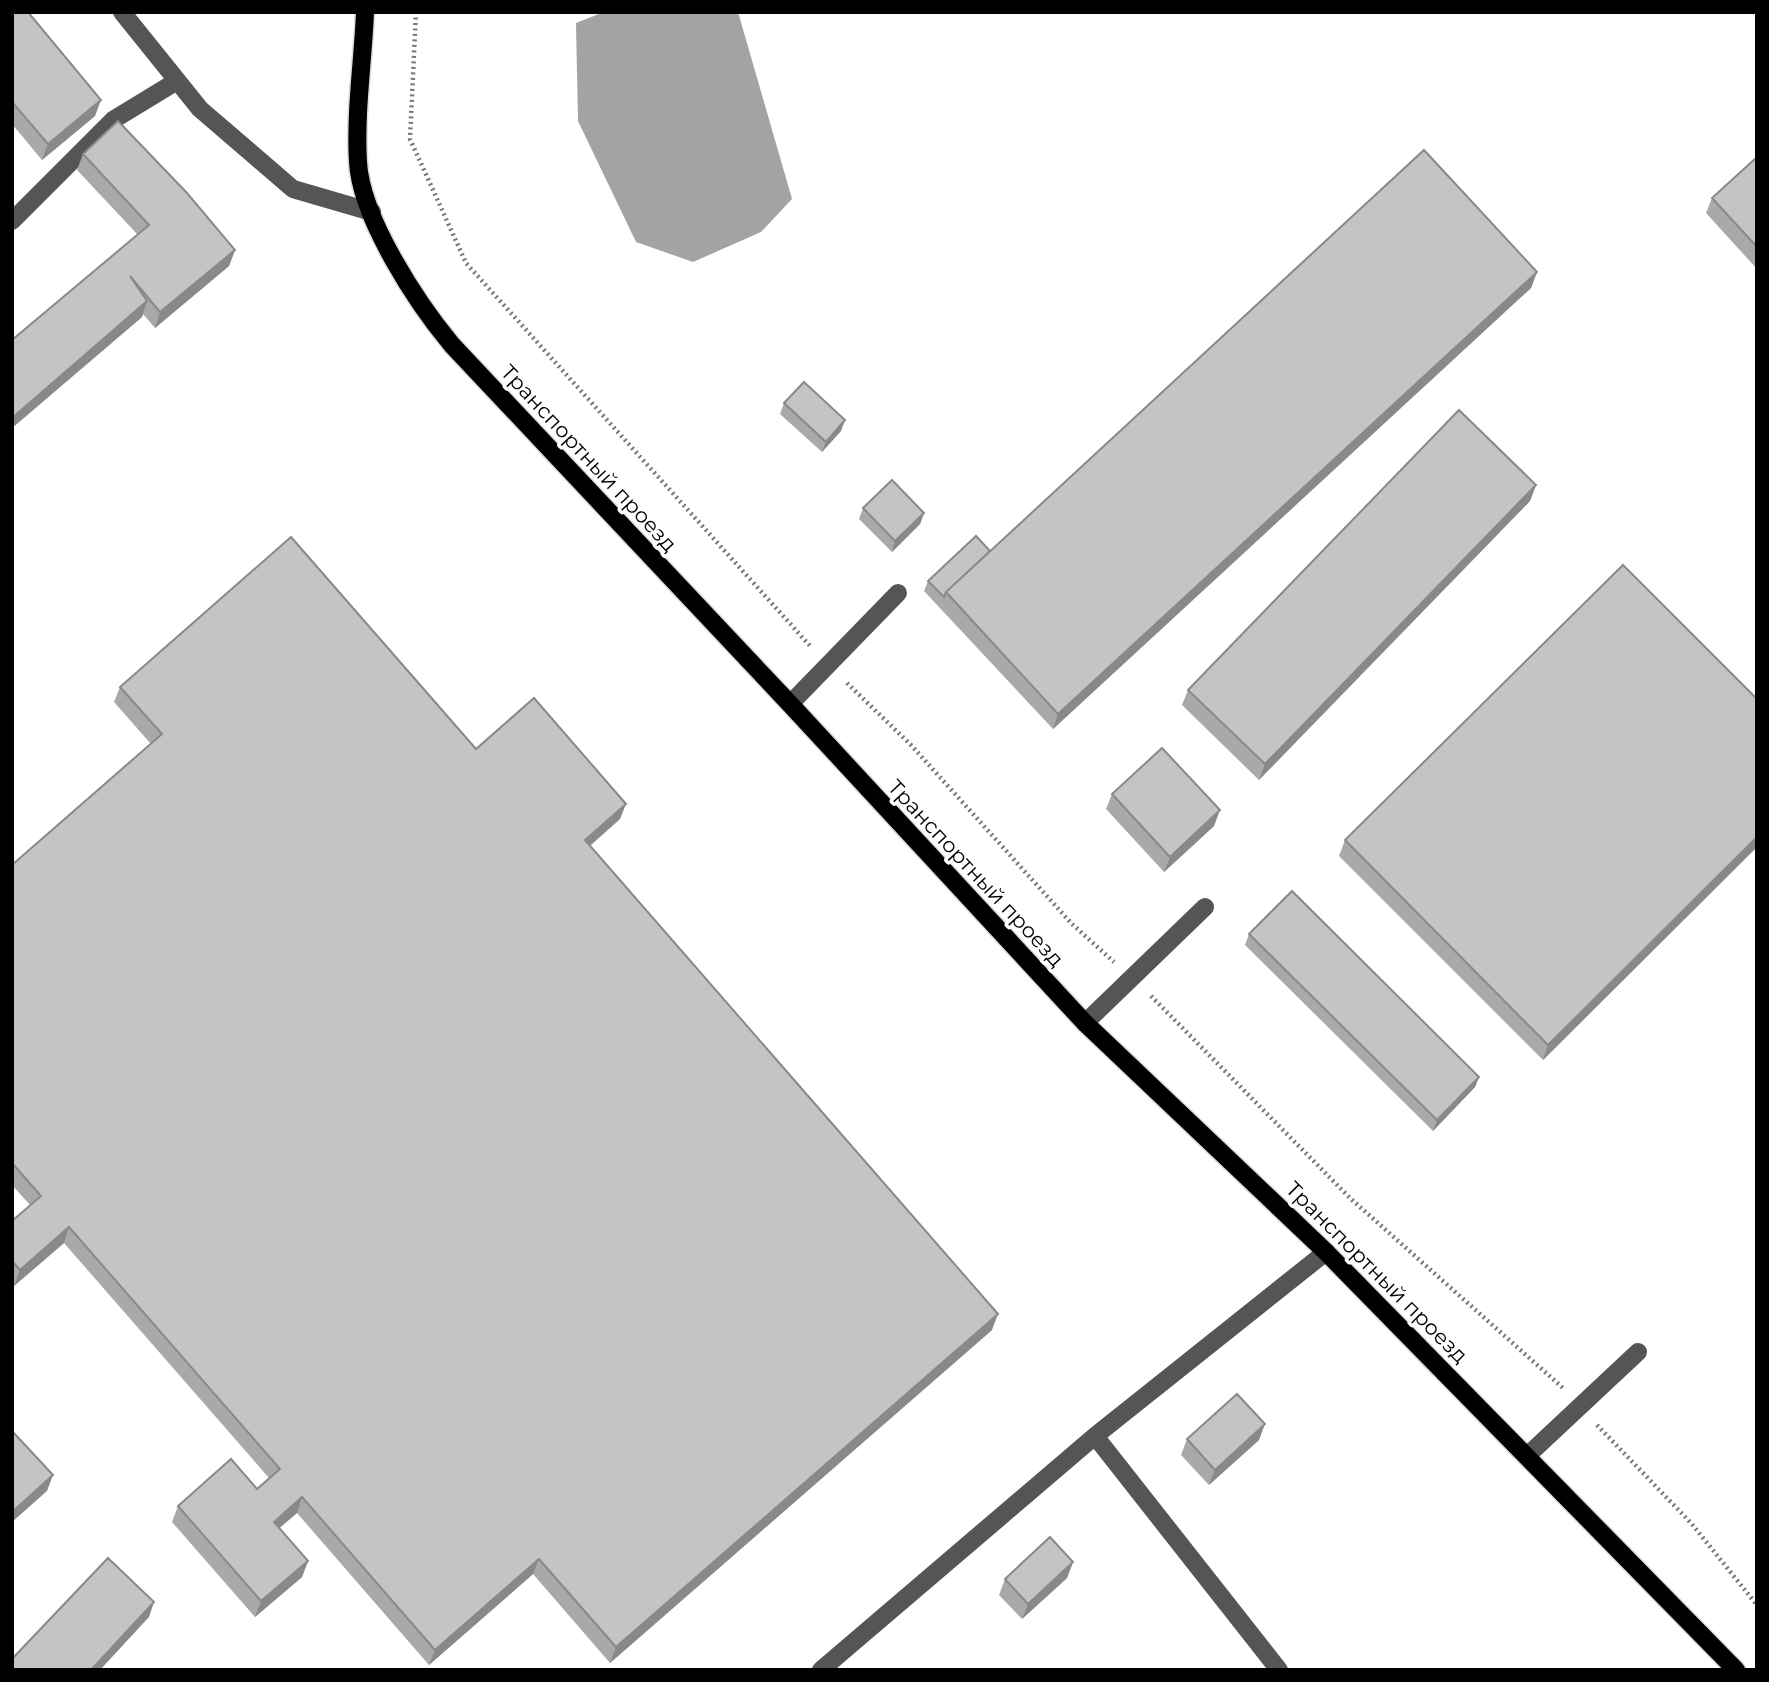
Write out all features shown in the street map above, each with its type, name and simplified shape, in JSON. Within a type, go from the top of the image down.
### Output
[{"type":"main road","name":"Транспортный проезд","points":[[365,12],[358,163],[372,212],[419,306],[452,345],[1085,1023],[1326,1252],[1736,1670]]},
{"type":"lane","points":[[122,12],[201,109],[293,189],[372,212]]},
{"type":"lane","points":[[12,221],[113,120],[177,81]]},
{"type":"lane","points":[[790,704],[898,593]]},
{"type":"lane","points":[[1085,1023],[1205,907]]},
{"type":"lane","points":[[821,1670],[1095,1436],[1326,1252]]},
{"type":"lane","points":[[1528,1455],[1638,1352]]},
{"type":"lane","points":[[1095,1436],[1279,1670]]},
{"type":"path","points":[[416,12],[410,139],[466,262],[765,598],[828,665],[911,745],[1072,924],[1178,1020],[1350,1198],[1555,1381],[1691,1523],[1757,1605]]},
{"type":"shaded area","points":[[604,12],[738,12],[792,199],[761,232],[693,262],[636,242],[578,121],[576,23]]},
{"type":"building","points":[[12,12],[28,12],[101,100],[48,144],[12,102]]},
{"type":"building","points":[[118,121],[187,193],[235,250],[160,312],[130,276],[147,301],[12,418],[12,340],[149,225],[83,154]]},
{"type":"building","points":[[1424,150],[1537,272],[1058,714],[946,592]]},
{"type":"building","points":[[1757,157],[1757,247],[1712,198]]},
{"type":"building","points":[[804,382],[845,420],[826,442],[784,403]]},
{"type":"building","points":[[1459,410],[1536,485],[1265,764],[1188,690]]},
{"type":"building","points":[[892,480],[924,513],[895,541],[863,508]]},
{"type":"building","points":[[976,536],[990,551],[946,592],[944,597],[928,581]]},
{"type":"building","points":[[291,537],[476,749],[534,698],[626,804],[585,840],[998,1314],[616,1647],[539,1559],[435,1650],[302,1497],[274,1522],[308,1561],[261,1601],[178,1506],[231,1459],[257,1489],[280,1469],[69,1227],[20,1270],[12,1261],[12,1221],[41,1196],[12,1163],[12,865],[162,734],[120,687]]},
{"type":"building","points":[[1623,565],[1757,699],[1757,837],[1548,1045],[1345,840]]},
{"type":"building","points":[[1162,748],[1220,810],[1170,857],[1112,794]]},
{"type":"building","points":[[1292,891],[1479,1077],[1437,1120],[1249,934]]},
{"type":"building","points":[[1237,1394],[1265,1424],[1215,1470],[1187,1439]]},
{"type":"building","points":[[12,1431],[53,1475],[12,1512]]},
{"type":"building","points":[[1050,1537],[1073,1562],[1028,1604],[1005,1579]]},
{"type":"building","points":[[108,1558],[154,1602],[91,1670],[12,1670],[12,1659]]}]
